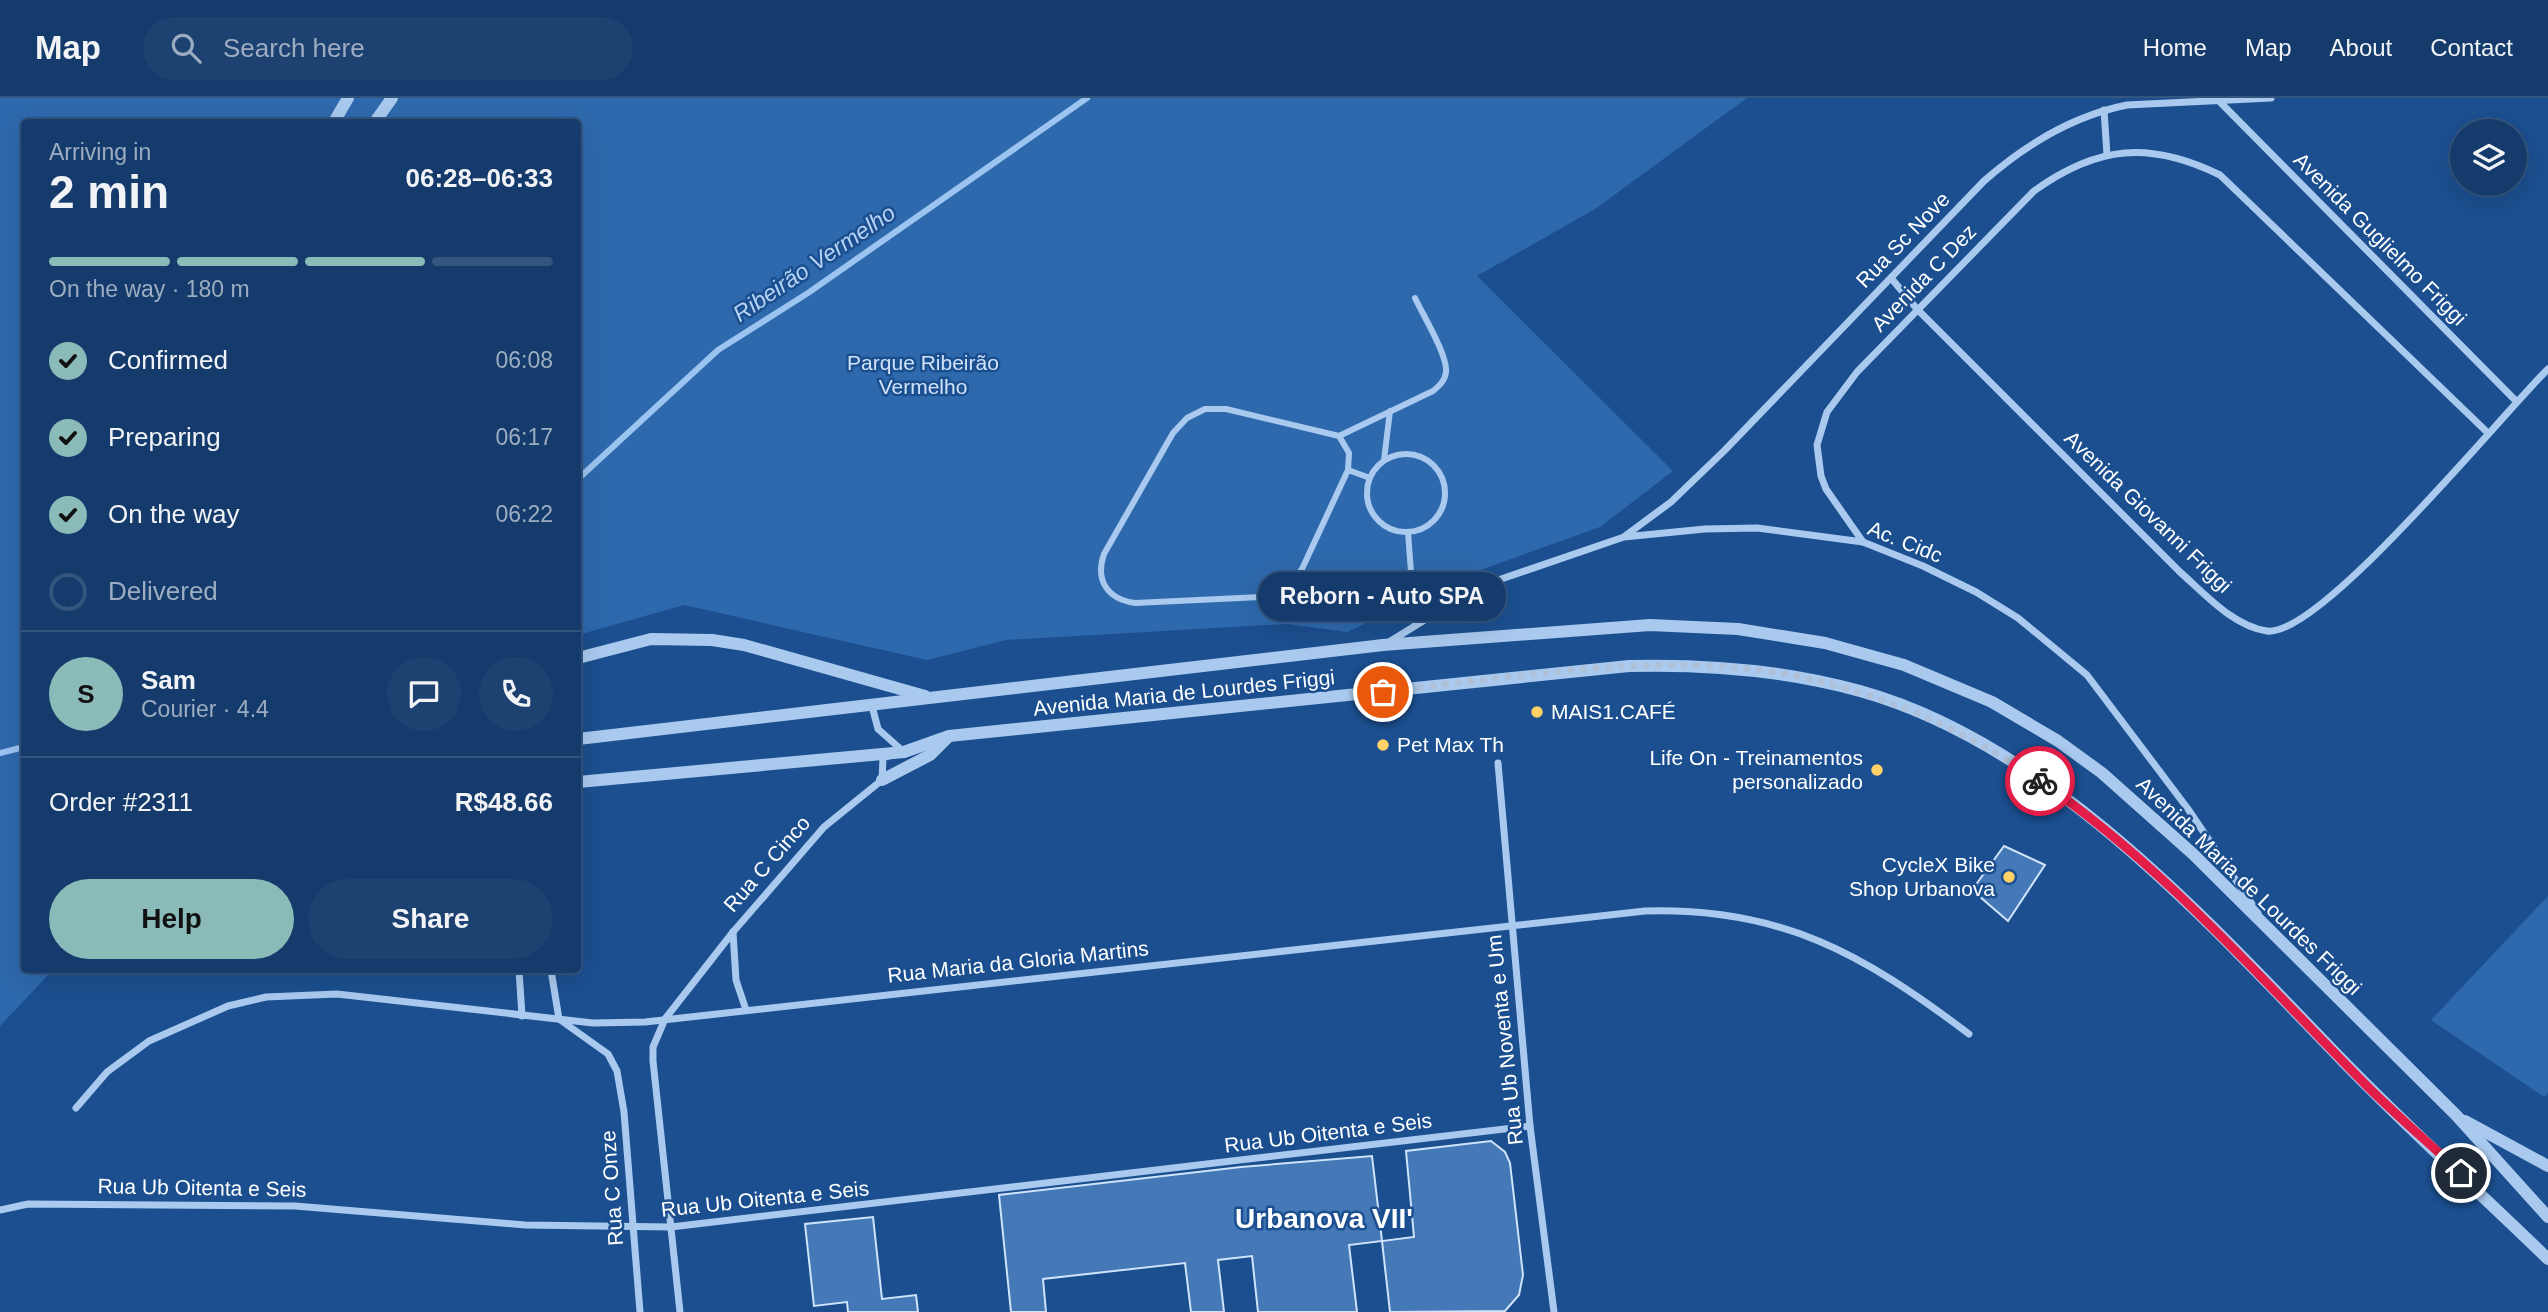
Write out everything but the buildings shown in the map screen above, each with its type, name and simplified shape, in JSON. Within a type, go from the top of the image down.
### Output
[{"type":"street","points":[[336,119],[348,98]]},
{"type":"street","points":[[377,119],[392,98]]},
{"type":"street","name":"Rua Sc Nove","points":[[1624,537],[1671,502],[1725,450],[2006,161],[2079,117],[2104,110],[2127,105],[2272,98]]},
{"type":"street","name":"Avenida Guglielmo Friggi","points":[[2220,102],[2516,401]]},
{"type":"street","points":[[2104,110],[2107,155]]},
{"type":"street","name":"Avenida C Dez","points":[[1863,542],[1826,489],[1819,467],[1819,434],[1827,412],[1840,391],[2034,191],[2075,166],[2129,151],[2159,153],[2193,162],[2220,175],[2488,433]]},
{"type":"street","name":"Avenida Giovanni Friggi","points":[[1891,278],[1917,309],[2180,572],[2226,612],[2250,626],[2269,632],[2292,626],[2349,583],[2548,369]]},
{"type":"street","points":[[1339,436],[1349,453],[1348,470],[1302,569],[1292,583],[1278,592],[1261,597],[1135,603],[1121,601],[1109,593],[1101,581],[1100,567],[1104,554],[1173,433],[1186,418],[1205,409],[1226,409],[1339,436],[1433,391],[1442,383],[1446,372],[1444,360],[1415,298]]},
{"type":"street","points":[[1384,460],[1405,453],[1427,459],[1436,466],[1446,486],[1446,497],[1437,518],[1419,531],[1408,533],[1386,527],[1377,520],[1367,500],[1370,478],[1384,460],[1390,411]]},
{"type":"street","points":[[1348,470],[1370,478]]},
{"type":"street","name":"Ac. Cidc","points":[[1383,645],[1478,587],[1624,537],[1705,529],[1757,528],[1863,542],[1976,592],[2018,618],[2087,675],[2188,809],[2274,936]]},
{"type":"street","points":[[1408,533],[1415,626]]},
{"type":"street","name":"Avenida Maria de Lourdes Friggi","points":[[581,739],[1383,645],[1650,625],[1698,626],[1781,634],[1866,653],[1992,702],[2058,741],[2150,813],[2456,1115],[2548,1217]]},
{"type":"street","points":[[581,657],[651,639],[712,639],[932,698]]},
{"type":"street","name":"Avenida Maria de Lourdes Friggi","points":[[581,782],[904,752],[949,736],[1629,666],[1714,666],[1783,674],[1861,692],[1916,712],[1980,743],[2088,816],[2231,945],[2369,1088],[2548,1259]]},
{"type":"street","points":[[872,706],[878,729],[904,752]]},
{"type":"street","points":[[882,780],[930,755],[949,736]]},
{"type":"street","name":"Rua C Cinco","points":[[671,1227],[653,1061],[656,1039],[665,1019],[733,932],[824,827],[882,780],[883,758],[904,752]]},
{"type":"street","name":"Rua Ub Noventa e Um","points":[[1497,763],[1530,1126],[1554,1312]]},
{"type":"street","name":"Rua Maria da Gloria Martins","points":[[76,1108],[107,1072],[149,1041],[228,1006],[266,997],[337,994],[593,1023],[665,1019],[1511,923],[1671,910],[1713,913],[1780,925],[1827,943],[1882,972],[1969,1034]]},
{"type":"street","points":[[733,932],[736,980],[746,1010]]},
{"type":"street","points":[[519,973],[522,1016]]},
{"type":"street","points":[[551,973],[559,1020]]},
{"type":"street","name":"Rua C Onze","points":[[559,1020],[601,1048],[613,1063],[624,1112],[640,1312]]},
{"type":"street","points":[[2456,1115],[2548,1166]]},
{"type":"street","name":"Rua Ub Oitenta e Seis","points":[[0,1210],[28,1204],[295,1206],[525,1225],[671,1227],[1530,1126]]},
{"type":"street","points":[[671,1227],[680,1312]]},
{"type":"green space","name":"Parque Ribeirão Vermelho","points":[[0,98],[1747,98],[1595,209],[1477,276],[1673,471],[1600,527],[1475,572],[1347,632],[1287,624],[1006,640],[927,660],[684,605],[581,634],[581,119],[21,119],[21,973],[50,973],[0,1026]]},
{"type":"green space","points":[[2548,896],[2548,1093],[2544,1097],[2431,1020]]},
{"type":"waterway","name":"Ribeirão Vermelho","points":[[581,476],[718,350],[808,293],[1087,98]]},
{"type":"waterway","name":"Ribeirão Vermelho","points":[[0,753],[21,748]]},
{"type":"way so far","points":[[1383,692],[1629,666],[1714,666],[1783,674],[1861,692],[1916,712],[1980,743],[2040,781]]},
{"type":"place","name":"Reborn - Auto SPA","points":[[1383,692]]},
{"type":"place","name":"MAIS1.CAFÉ","points":[[1537,712]]},
{"type":"place","name":"Pet Max Th","points":[[1383,745]]},
{"type":"place","name":"Life On - Treinamentos personalizado","points":[[1877,770]]},
{"type":"place","name":"CycleX Bike Shop Urbanova","points":[[2009,877]]},
{"type":"district","name":"Urbanova VII'","points":[[1324,1218]]},
{"type":"route","points":[[2040,781],[2088,816],[2178,895],[2231,945],[2369,1088],[2461,1173]]}]
